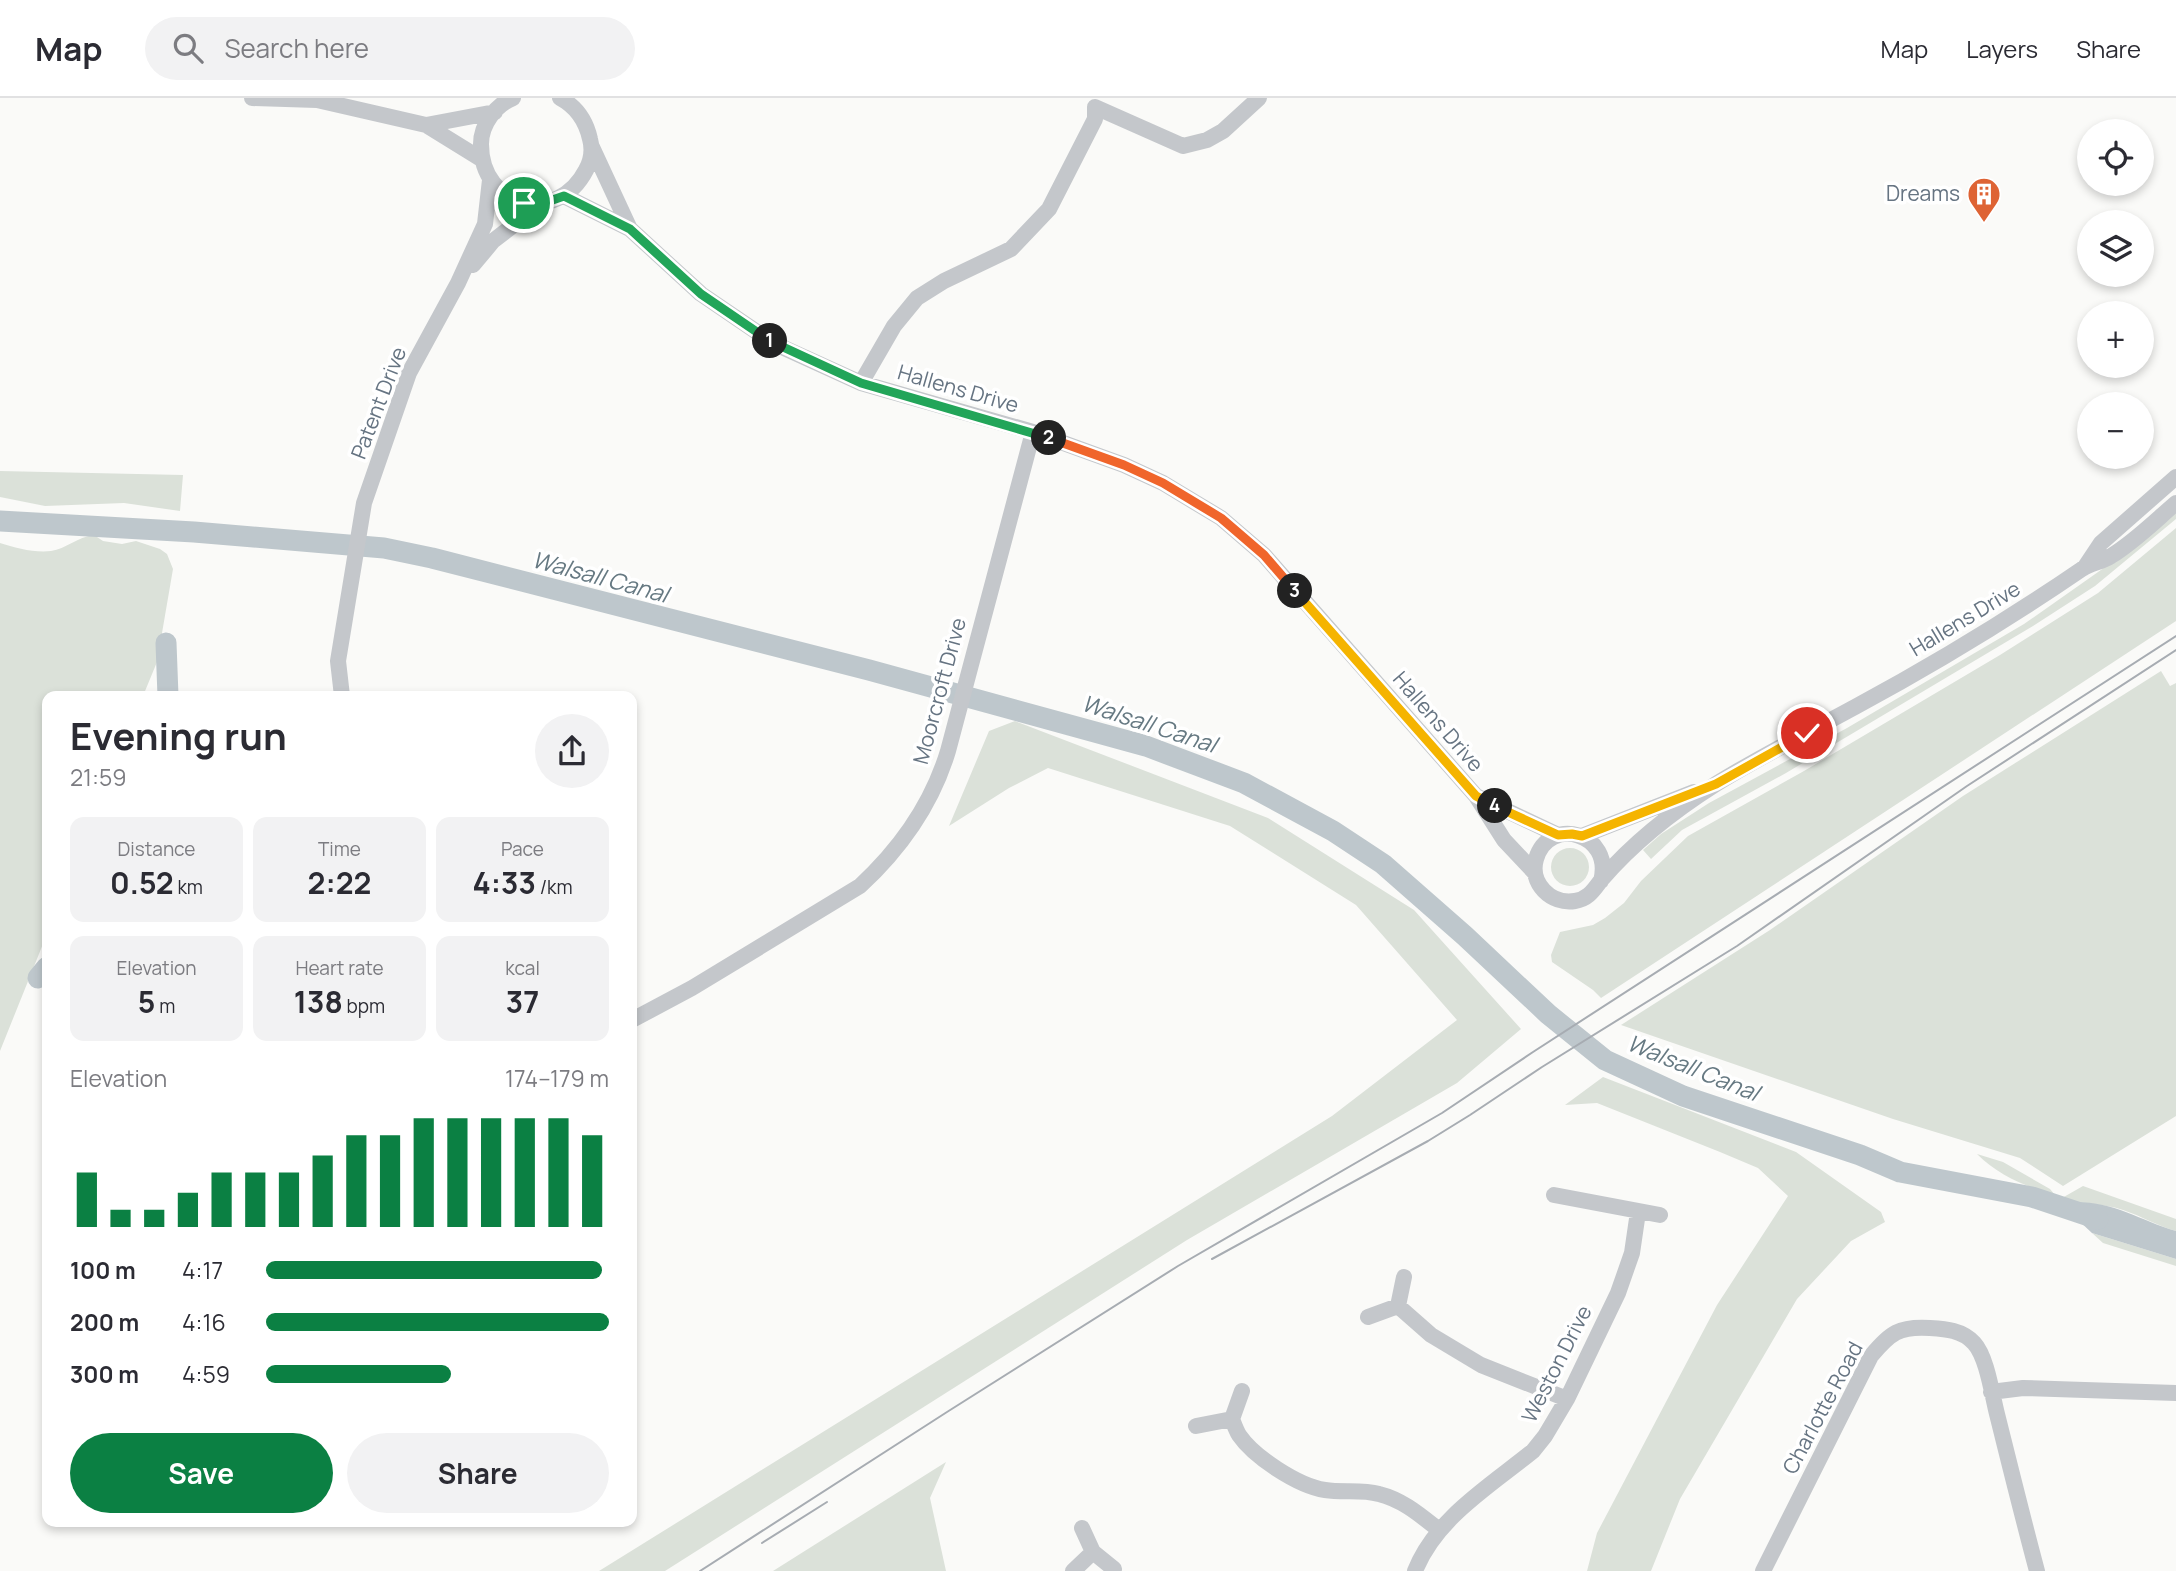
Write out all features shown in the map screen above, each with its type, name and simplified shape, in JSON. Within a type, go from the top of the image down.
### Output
[{"type":"street","points":[[252,98],[317,100],[426,125],[481,159]]},
{"type":"street","points":[[513,98],[505,102],[487,121],[481,136],[481,159],[490,180],[508,197],[524,203],[541,204],[564,196],[579,183],[590,162],[592,146]]},
{"type":"street","points":[[560,98],[578,104]]},
{"type":"street","points":[[1093,102],[1183,146],[1207,140],[1223,131],[1259,98]]},
{"type":"street","points":[[861,383],[894,326],[917,298],[944,281],[1011,249],[1049,209],[1095,119],[1093,102]]},
{"type":"street","name":"Hallens Drive","points":[[578,104],[592,146],[630,229]]},
{"type":"street","points":[[426,125],[495,112]]},
{"type":"street","name":"Patent Drive","points":[[341,691],[338,661],[364,503],[409,373],[458,283],[485,224],[490,180]]},
{"type":"street","name":"Hallens Drive","points":[[564,196],[630,229],[701,294],[773,343],[861,383],[1032,432],[1124,465],[1163,483],[1221,518],[1264,555],[1476,796],[1504,840],[1535,873],[1545,893],[1565,902],[1589,895],[1635,846],[1716,784],[1899,683],[2056,589],[2085,567],[2110,557],[2176,503]]},
{"type":"street","name":"Patent Drive","points":[[458,283],[493,241],[541,204]]},
{"type":"street","name":"Moorcroft Drive","points":[[637,1017],[692,988],[860,886],[882,865],[919,817],[944,765],[1032,432]]},
{"type":"street","name":"Hallens Drive","points":[[2085,567],[2101,544],[2176,477]]},
{"type":"street","name":"Hallens Drive","points":[[1476,796],[1558,835],[1582,836],[1716,784]]},
{"type":"street","points":[[1535,873],[1538,853],[1549,840],[1558,835]]},
{"type":"street","points":[[1582,836],[1590,841],[1601,856],[1601,881]]},
{"type":"street","points":[[1554,1195],[1660,1215]]},
{"type":"street","name":"Weston Drive","points":[[1415,1571],[1421,1556],[1439,1530],[1533,1451],[1545,1436],[1567,1399],[1618,1293],[1632,1252],[1639,1212]]},
{"type":"street","points":[[1398,1306],[1404,1277]]},
{"type":"street","points":[[1398,1306],[1431,1335],[1481,1365],[1567,1399]]},
{"type":"street","points":[[1368,1317],[1398,1306]]},
{"type":"street","name":"Charlotte Road","points":[[1766,1570],[1871,1356],[1885,1339],[1898,1330],[1912,1327],[1950,1329],[1965,1335],[1976,1345],[1983,1361],[2037,1571]]},
{"type":"street","points":[[1991,1392],[2023,1388],[2176,1393]]},
{"type":"street","points":[[1242,1391],[1232,1419],[1239,1434],[1257,1454],[1297,1481],[1326,1490],[1381,1494],[1405,1504],[1439,1530]]},
{"type":"street","points":[[1196,1426],[1232,1419]]},
{"type":"street","points":[[1082,1528],[1093,1552],[1114,1569]]},
{"type":"street","points":[[1073,1571],[1093,1552]]},
{"type":"shaded area","points":[[0,471],[183,475],[180,511],[124,503],[45,506],[0,497]]},
{"type":"shaded area","points":[[2176,509],[2176,519],[2095,586],[2033,626],[1786,773],[1682,830],[1651,859],[1643,850],[1661,834],[1709,803],[1847,728],[2024,624],[2108,565]]},
{"type":"shaded area","points":[[2176,528],[2176,621],[1601,998],[1552,962],[1551,955],[1560,932],[1593,925],[1605,918],[1624,903],[1641,881],[1688,836],[2000,655],[2098,593]]},
{"type":"shaded area","points":[[94,535],[103,541],[122,544],[136,541],[160,549],[167,554],[173,569],[157,662],[145,691],[42,691],[42,946],[0,1051],[0,543],[25,550],[51,551]]},
{"type":"shaded area","points":[[2161,671],[2170,686],[2176,683],[2176,1116],[2063,1186],[2020,1158],[1893,1119],[1621,1025],[1770,930],[1963,796]]},
{"type":"shaded area","points":[[1015,721],[1268,818],[1414,910],[1521,1029],[1457,1083],[1187,1240],[665,1571],[599,1571],[1332,1116],[1457,1020],[1356,905],[1230,826],[1048,768],[1009,788],[949,826],[989,731]]},
{"type":"shaded area","points":[[1570,848],[1583,854],[1589,867],[1583,880],[1570,886],[1557,880],[1551,867],[1557,854]]},
{"type":"shaded area","points":[[1603,1077],[1796,1152],[1881,1212],[1885,1222],[1851,1241],[1797,1299],[1680,1499],[1651,1571],[1587,1571],[1597,1533],[1717,1305],[1788,1196],[1758,1168],[1720,1152],[1597,1103],[1565,1105]]},
{"type":"shaded area","points":[[1977,1154],[2003,1162],[2050,1189],[2055,1195],[2013,1179]]},
{"type":"shaded area","points":[[2083,1186],[2176,1219],[2176,1231],[2130,1212],[2062,1198]]},
{"type":"shaded area","points":[[2072,1202],[2114,1208],[2176,1231],[2176,1259],[2092,1233],[2069,1215]]},
{"type":"shaded area","points":[[2092,1233],[2176,1259],[2176,1266],[2103,1243]]},
{"type":"shaded area","points":[[946,1462],[930,1498],[946,1571],[773,1571]]},
{"type":"waterway","name":"Walsall Canal","points":[[0,521],[194,532],[384,548],[869,670],[1146,746],[1244,783],[1333,831],[1383,864],[1548,1014],[1605,1060],[1683,1096],[1860,1155],[1900,1172],[2032,1197],[2098,1219]]},
{"type":"waterway","points":[[166,643],[168,691]]},
{"type":"waterway","points":[[38,978],[42,973]]},
{"type":"tram line","points":[[700,1571],[1178,1266],[1442,1113],[2176,636]]},
{"type":"tram line","points":[[1212,1259],[1428,1141],[1470,1115],[1737,946],[1967,786],[2176,650]]},
{"type":"tram line","points":[[762,1543],[827,1502]]},
{"type":"place","name":"Dreams","points":[[1984,224]]},
{"type":"route","points":[[524,203],[541,204],[564,196],[630,229],[701,294],[773,343],[861,383],[1032,432],[1124,465],[1163,483],[1221,518],[1264,555],[1476,796],[1558,835],[1582,836],[1716,784],[1807,733]]}]
